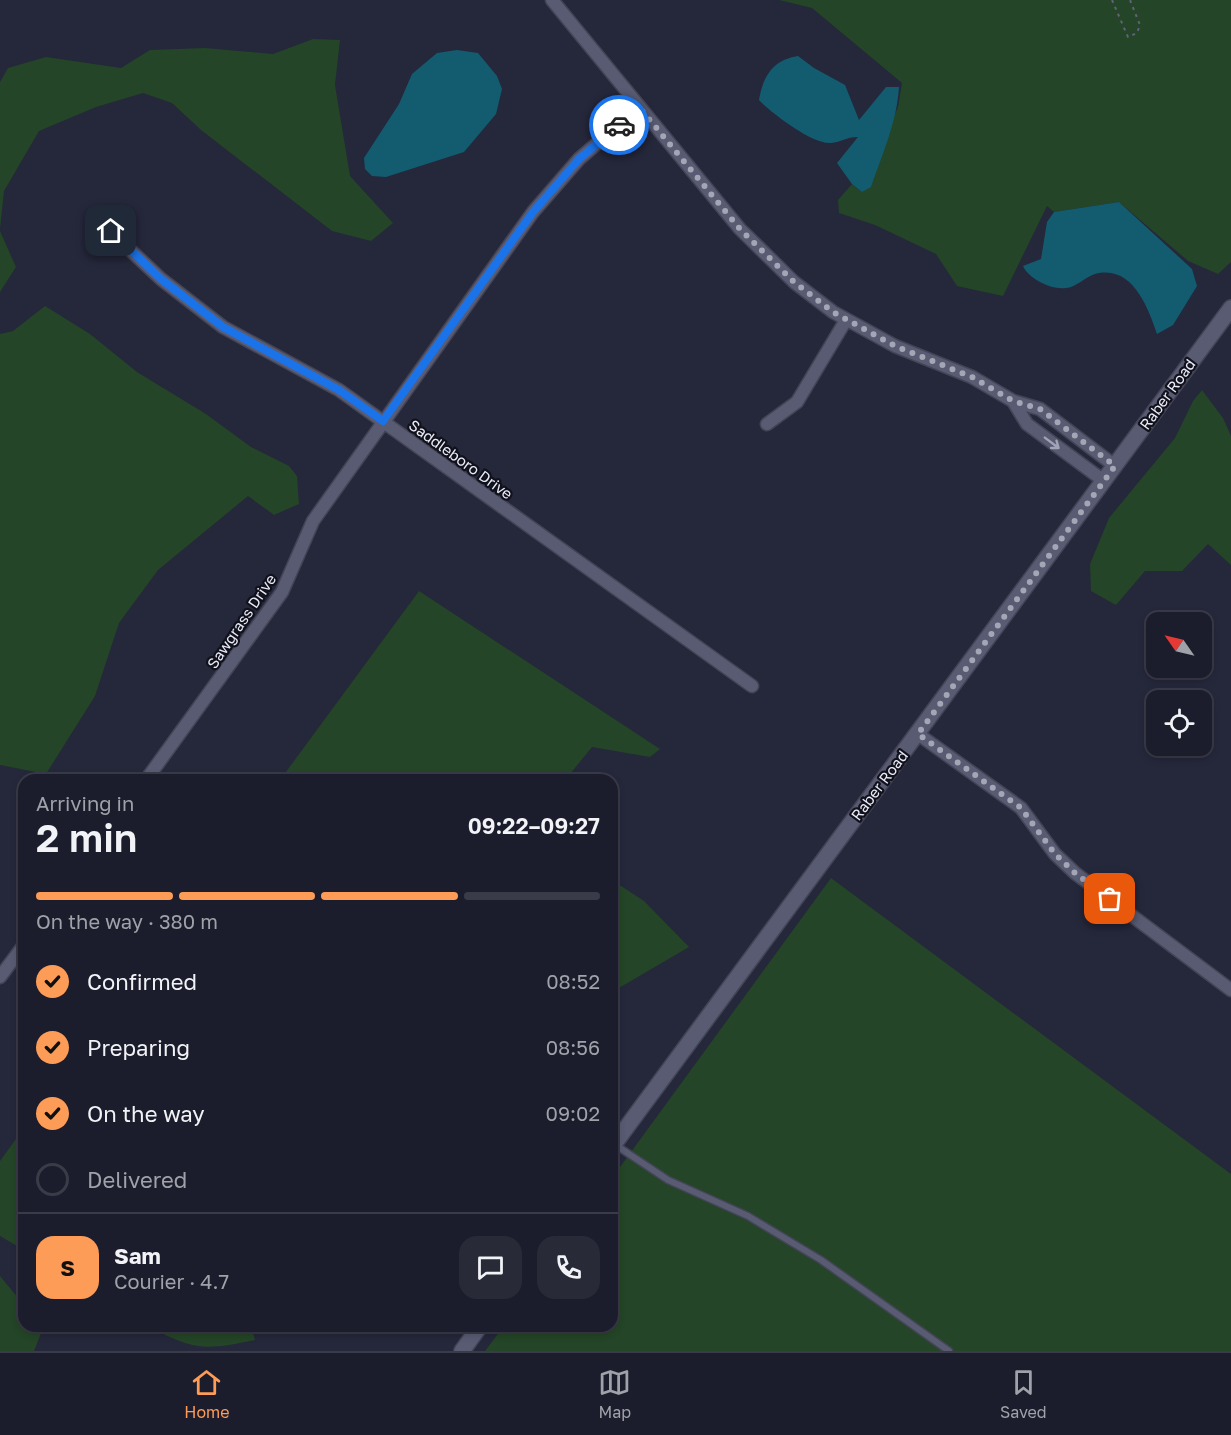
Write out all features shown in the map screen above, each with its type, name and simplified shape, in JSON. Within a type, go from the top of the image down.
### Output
[{"type":"street","points":[[552,0],[760,250],[794,282],[846,320],[895,346],[972,377],[1013,401],[1040,409],[1115,466]]},
{"type":"street","name":"Sawgrass Drive","points":[[150,774],[260,626],[282,592],[313,521],[540,204],[579,159],[639,107]]},
{"type":"street","name":"Saddleboro Drive","points":[[94,216],[161,279],[223,327],[339,390],[752,686]]},
{"type":"street","name":"Raber Road","points":[[618,1139],[1231,308]]},
{"type":"street","points":[[767,424],[797,402],[846,320]]},
{"type":"street","points":[[1013,401],[1027,424],[1104,481]]},
{"type":"street","points":[[918,734],[1021,808],[1055,854],[1075,873],[1231,990]]},
{"type":"street","points":[[0,977],[18,953]]},
{"type":"street","points":[[466,1349],[476,1332]]},
{"type":"lane","points":[[618,1149],[668,1180],[748,1216],[821,1260],[949,1351]]},
{"type":"path","points":[[1112,0],[1128,36],[1137,33],[1140,25],[1130,0]]},
{"type":"green space","points":[[779,0],[1231,0],[1231,262],[1218,274],[1188,261],[1119,202],[1054,212],[1047,206],[1003,296],[957,286],[936,254],[875,225],[839,213],[838,200],[852,184],[862,192],[898,107],[902,83],[812,8]]},
{"type":"green space","points":[[313,39],[340,40],[335,85],[350,176],[393,223],[371,241],[332,231],[201,130],[172,103],[143,93],[96,107],[39,131],[4,191],[0,229],[0,82],[8,68],[46,57],[121,68],[150,50],[205,48],[273,54]]},
{"type":"green space","points":[[0,231],[16,267],[0,292]]},
{"type":"green space","points":[[45,306],[90,334],[137,372],[206,414],[251,447],[289,466],[297,476],[299,504],[274,515],[248,496],[158,570],[119,623],[95,696],[46,774],[0,765],[0,334],[13,331]]},
{"type":"green space","points":[[1202,390],[1223,418],[1231,436],[1231,565],[1208,544],[1182,571],[1145,571],[1116,605],[1091,591],[1090,564],[1109,518],[1175,438],[1193,401]]},
{"type":"green space","points":[[419,591],[660,749],[650,757],[592,747],[570,774],[284,774]]},
{"type":"green space","points":[[831,878],[1231,1174],[1231,1351],[485,1351],[499,1332],[618,1332],[618,1170]]},
{"type":"green space","points":[[618,884],[644,901],[689,947],[618,988]]},
{"type":"green space","points":[[18,1136],[18,1246],[0,1236],[0,1161]]},
{"type":"green space","points":[[0,1276],[18,1298],[18,1332],[41,1332],[34,1351],[0,1351]]},
{"type":"green space","points":[[160,1332],[253,1332],[255,1340],[211,1347],[177,1340]]},
{"type":"water","points":[[457,50],[478,53],[497,76],[502,89],[496,114],[464,152],[386,177],[372,176],[365,169],[364,158],[399,104],[412,74],[437,53]]},
{"type":"water","points":[[798,56],[814,68],[845,85],[859,120],[886,87],[899,87],[892,126],[884,151],[871,187],[862,192],[852,184],[837,163],[858,137],[831,143],[814,139],[772,112],[759,100],[763,84],[771,70],[782,61]]},
{"type":"water","points":[[1119,202],[1192,269],[1197,286],[1173,325],[1157,334],[1149,312],[1136,290],[1129,281],[1119,275],[1095,274],[1069,288],[1060,288],[1035,279],[1023,266],[1041,259],[1047,222],[1054,212]]},
{"type":"way so far","points":[[619,125],[639,107],[740,229],[794,282],[833,312],[895,346],[972,377],[1013,401],[1040,409],[1115,466],[918,734],[1021,808],[1055,854],[1075,873],[1110,899]]},
{"type":"route","points":[[111,231],[161,279],[223,327],[339,390],[383,421],[533,212],[579,159],[619,125]]}]
